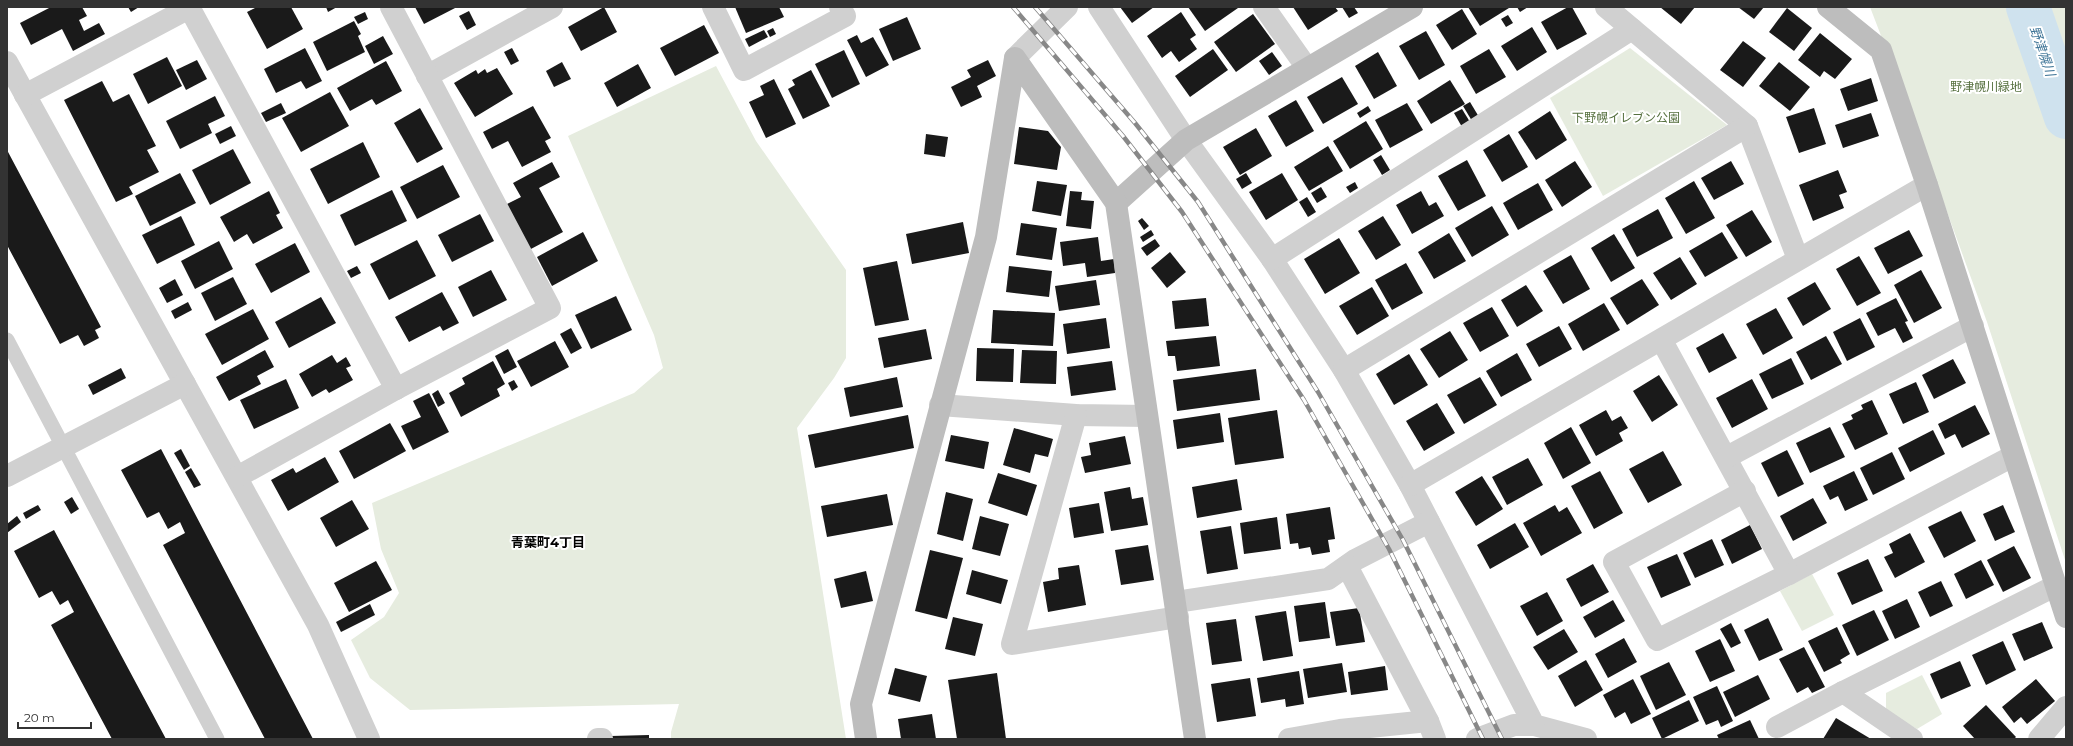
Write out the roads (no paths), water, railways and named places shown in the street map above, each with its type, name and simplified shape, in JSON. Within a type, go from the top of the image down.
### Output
[{"type":"street","points":[[25,95],[190,7],[396,389]]},
{"type":"street","points":[[237,477],[396,389],[550,308],[391,7]]},
{"type":"street","points":[[427,76],[552,7]]},
{"type":"street","points":[[713,7],[744,70],[845,16],[840,7]]},
{"type":"street","points":[[866,739],[861,704],[986,237],[1015,58],[1067,7]]},
{"type":"street","points":[[1099,7],[1186,140],[1272,259],[1344,370],[1410,485],[1534,725]]},
{"type":"street","points":[[1264,7],[1307,68]]},
{"type":"street","points":[[1116,203],[1186,140],[1412,7]]},
{"type":"street","points":[[1606,7],[1747,126],[1798,259]]},
{"type":"street","points":[[1828,7],[1881,50],[1927,185],[2066,617]]},
{"type":"street","points":[[1272,259],[1632,29]]},
{"type":"street","points":[[1015,58],[1116,203],[1195,739]]},
{"type":"street","points":[[7,62],[318,625],[368,739]]},
{"type":"street","points":[[1344,370],[1747,126]]},
{"type":"street","points":[[1410,485],[1662,341],[1798,259],[1927,185]]},
{"type":"street","points":[[1727,457],[1973,326]]},
{"type":"street","points":[[1662,341],[1727,457],[1789,574]]},
{"type":"street","points":[[7,476],[185,384]]},
{"type":"street","points":[[940,405],[1076,415],[1147,416]]},
{"type":"street","points":[[1076,415],[1012,644],[1328,579],[1347,566],[1429,522]]},
{"type":"street","points":[[1745,491],[1614,562],[1657,640],[1789,574],[2013,456]]},
{"type":"street","points":[[1289,739],[1431,730],[1347,566]]},
{"type":"street","points":[[1777,727],[1843,692],[2055,586]]},
{"type":"street","points":[[1843,692],[1912,739]]},
{"type":"street","points":[[2039,739],[2066,707]]},
{"type":"street","points":[[1477,739],[1514,725],[1534,725],[1586,739]]},
{"type":"lane","points":[[7,340],[217,739]]},
{"type":"waterway","name":"野津幌川","points":[[2028,7],[2066,117]]},
{"type":"railway","points":[[1013,7],[1123,136],[1182,212],[1304,400],[1389,549],[1483,739]]},
{"type":"railway","points":[[1035,7],[1135,123],[1198,202],[1318,392],[1403,540],[1502,739]]},
{"type":"district","name":"青葉町4丁目","points":[[548,542]]},
{"type":"park label","name":"野津幌川緑地","points":[[1986,87]]},
{"type":"park label","name":"下野幌イレブン公園","points":[[1626,118]]}]
